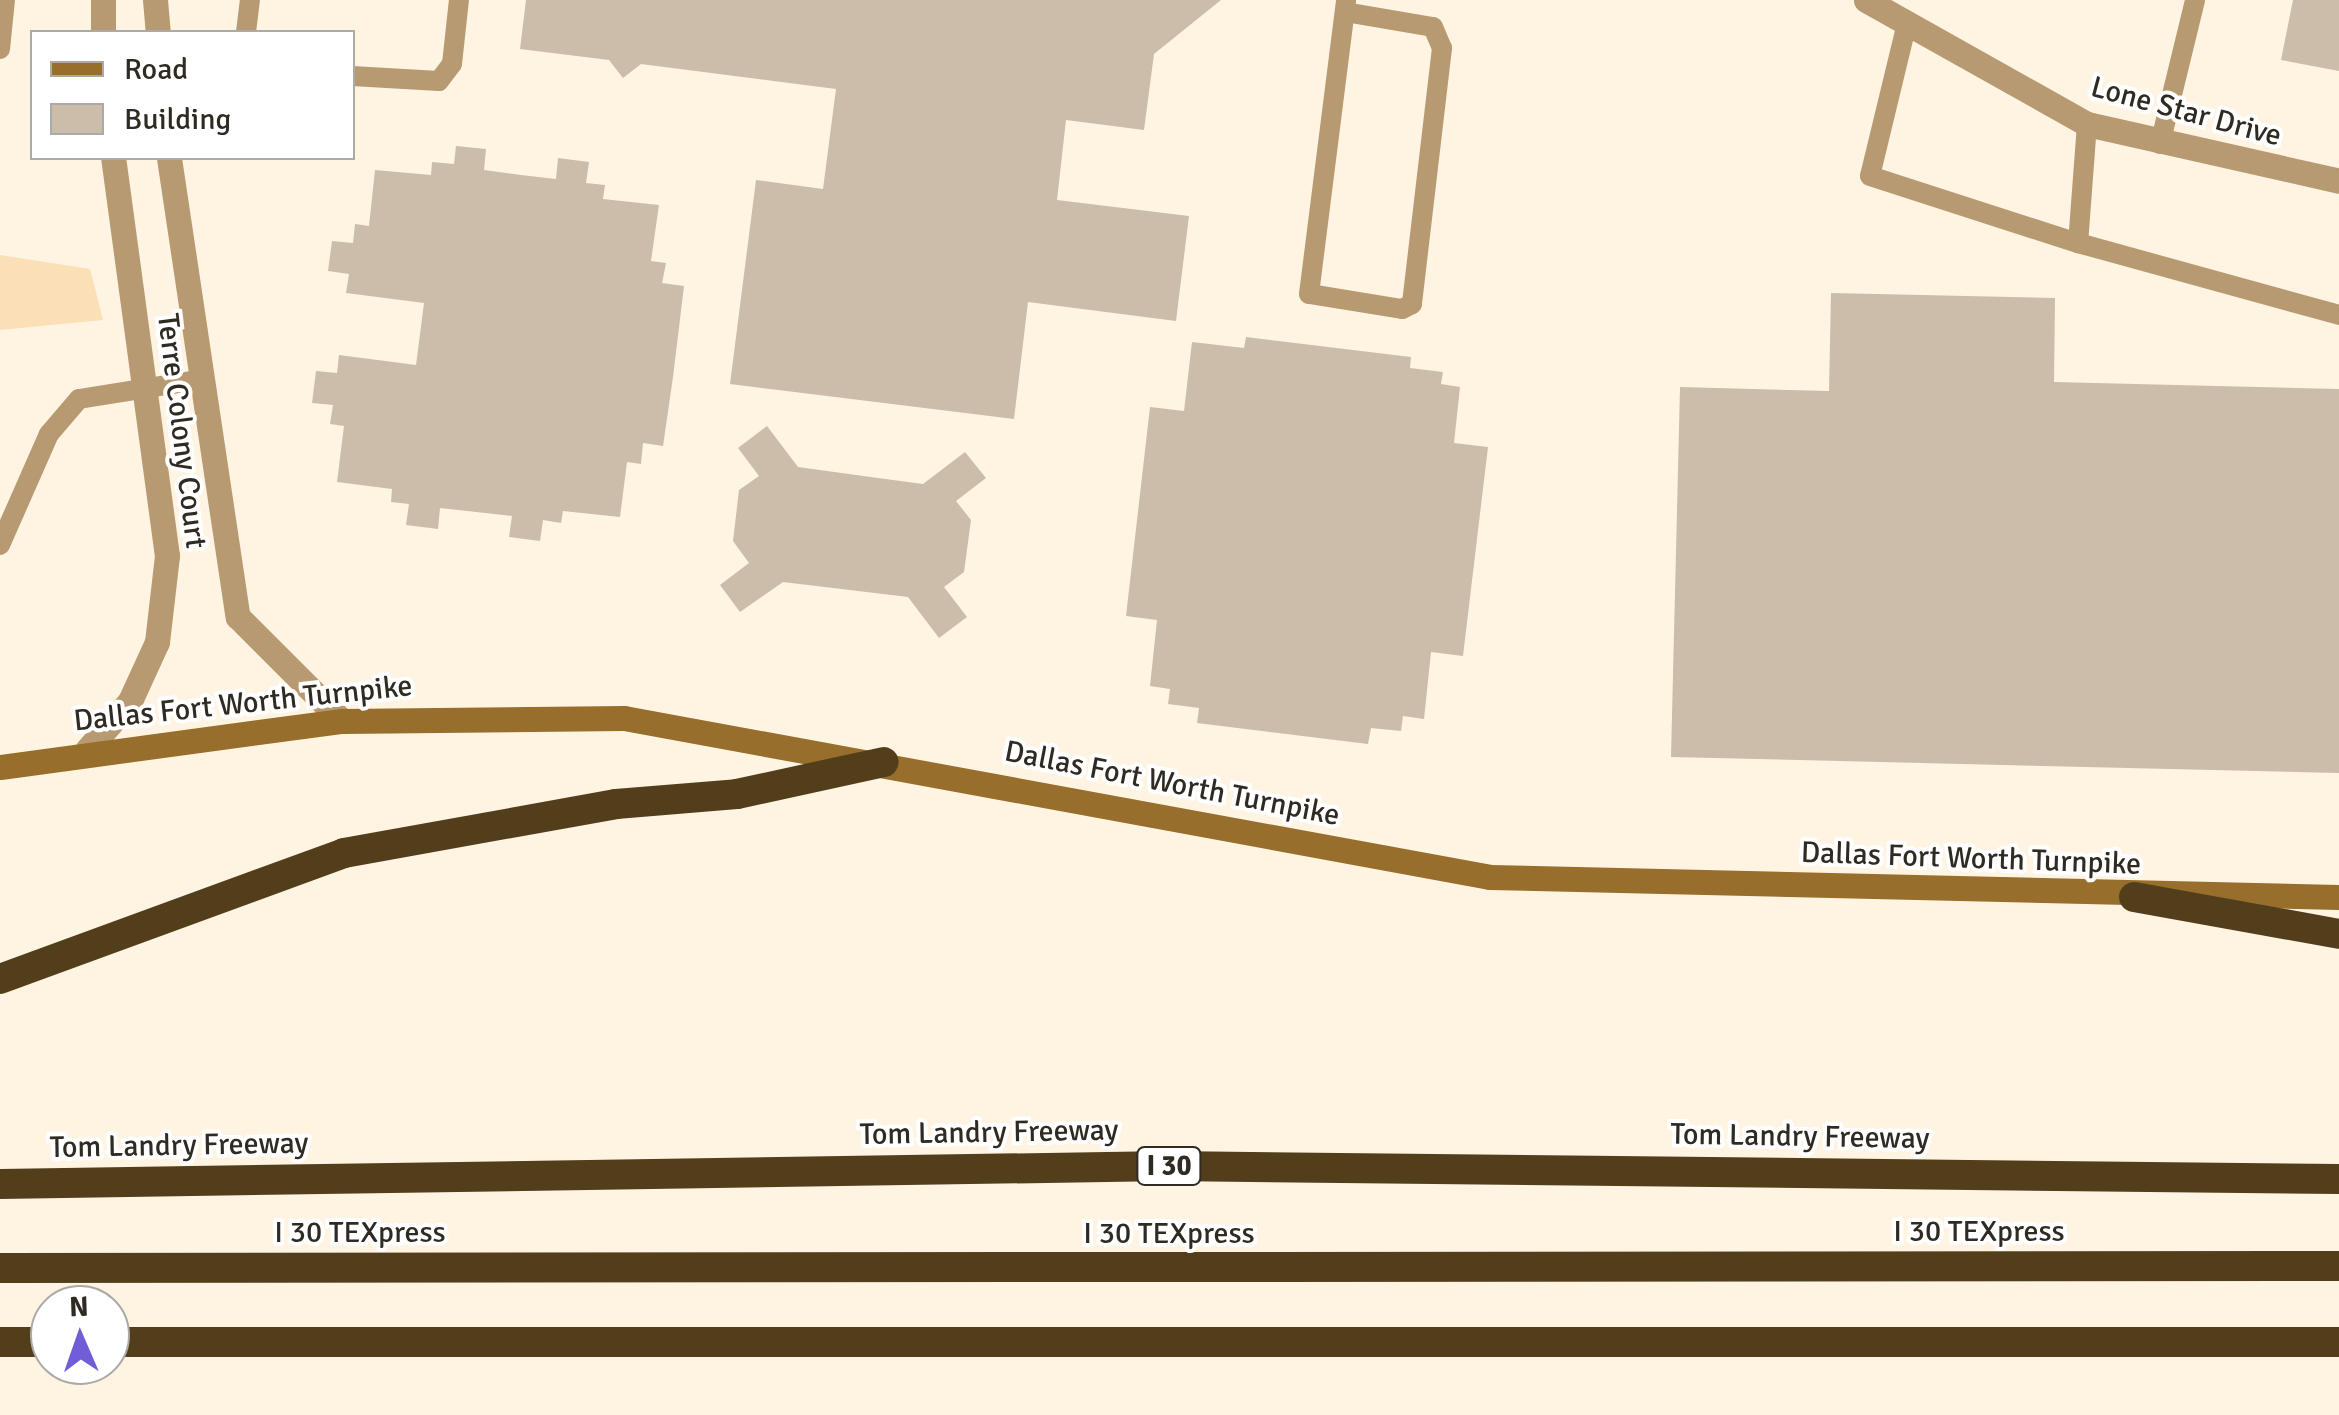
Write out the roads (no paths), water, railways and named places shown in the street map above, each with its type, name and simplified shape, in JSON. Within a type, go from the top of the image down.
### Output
[{"type":"highway","points":[[0,978],[344,853],[616,804],[738,794],[884,762]]},
{"type":"highway","points":[[2134,897],[2339,934]]},
{"type":"highway","name":"Tom Landry Freeway","points":[[0,1184],[1168,1166],[2339,1180]]},
{"type":"highway","name":"I 30 TEXpress","points":[[0,1268],[2339,1266]]},
{"type":"highway","points":[[0,1342],[30,1342]]},
{"type":"highway","points":[[130,1342],[2339,1342]]},
{"type":"main road","name":"Dallas Fort Worth Turnpike","points":[[0,767],[87,750],[342,721],[624,718],[884,762],[1490,877],[2134,897],[2339,897]]},
{"type":"street","points":[[103,0],[103,30]]},
{"type":"street","points":[[155,0],[158,30]]},
{"type":"street","name":"Lone Star Drive","points":[[1866,0],[2087,124],[2160,144],[2339,181]]},
{"type":"street","name":"Terre Colony Court","points":[[87,750],[130,701],[158,642],[166,556],[113,160]]},
{"type":"street","name":"Terre Colony Court","points":[[170,160],[198,380],[238,617],[342,721]]},
{"type":"lane","points":[[0,50],[4,0]]},
{"type":"lane","points":[[246,30],[250,0]]},
{"type":"lane","points":[[355,76],[439,81],[452,64],[459,0]]},
{"type":"lane","points":[[2160,144],[2196,0]]},
{"type":"lane","points":[[1345,6],[1433,27],[1442,48],[1412,304],[1402,309],[1309,294],[1345,6]]},
{"type":"lane","points":[[1907,23],[1870,176],[2078,244],[2339,314]]},
{"type":"lane","points":[[2078,244],[2087,124]]},
{"type":"lane","points":[[0,545],[50,434],[79,400],[142,385],[198,380]]}]
